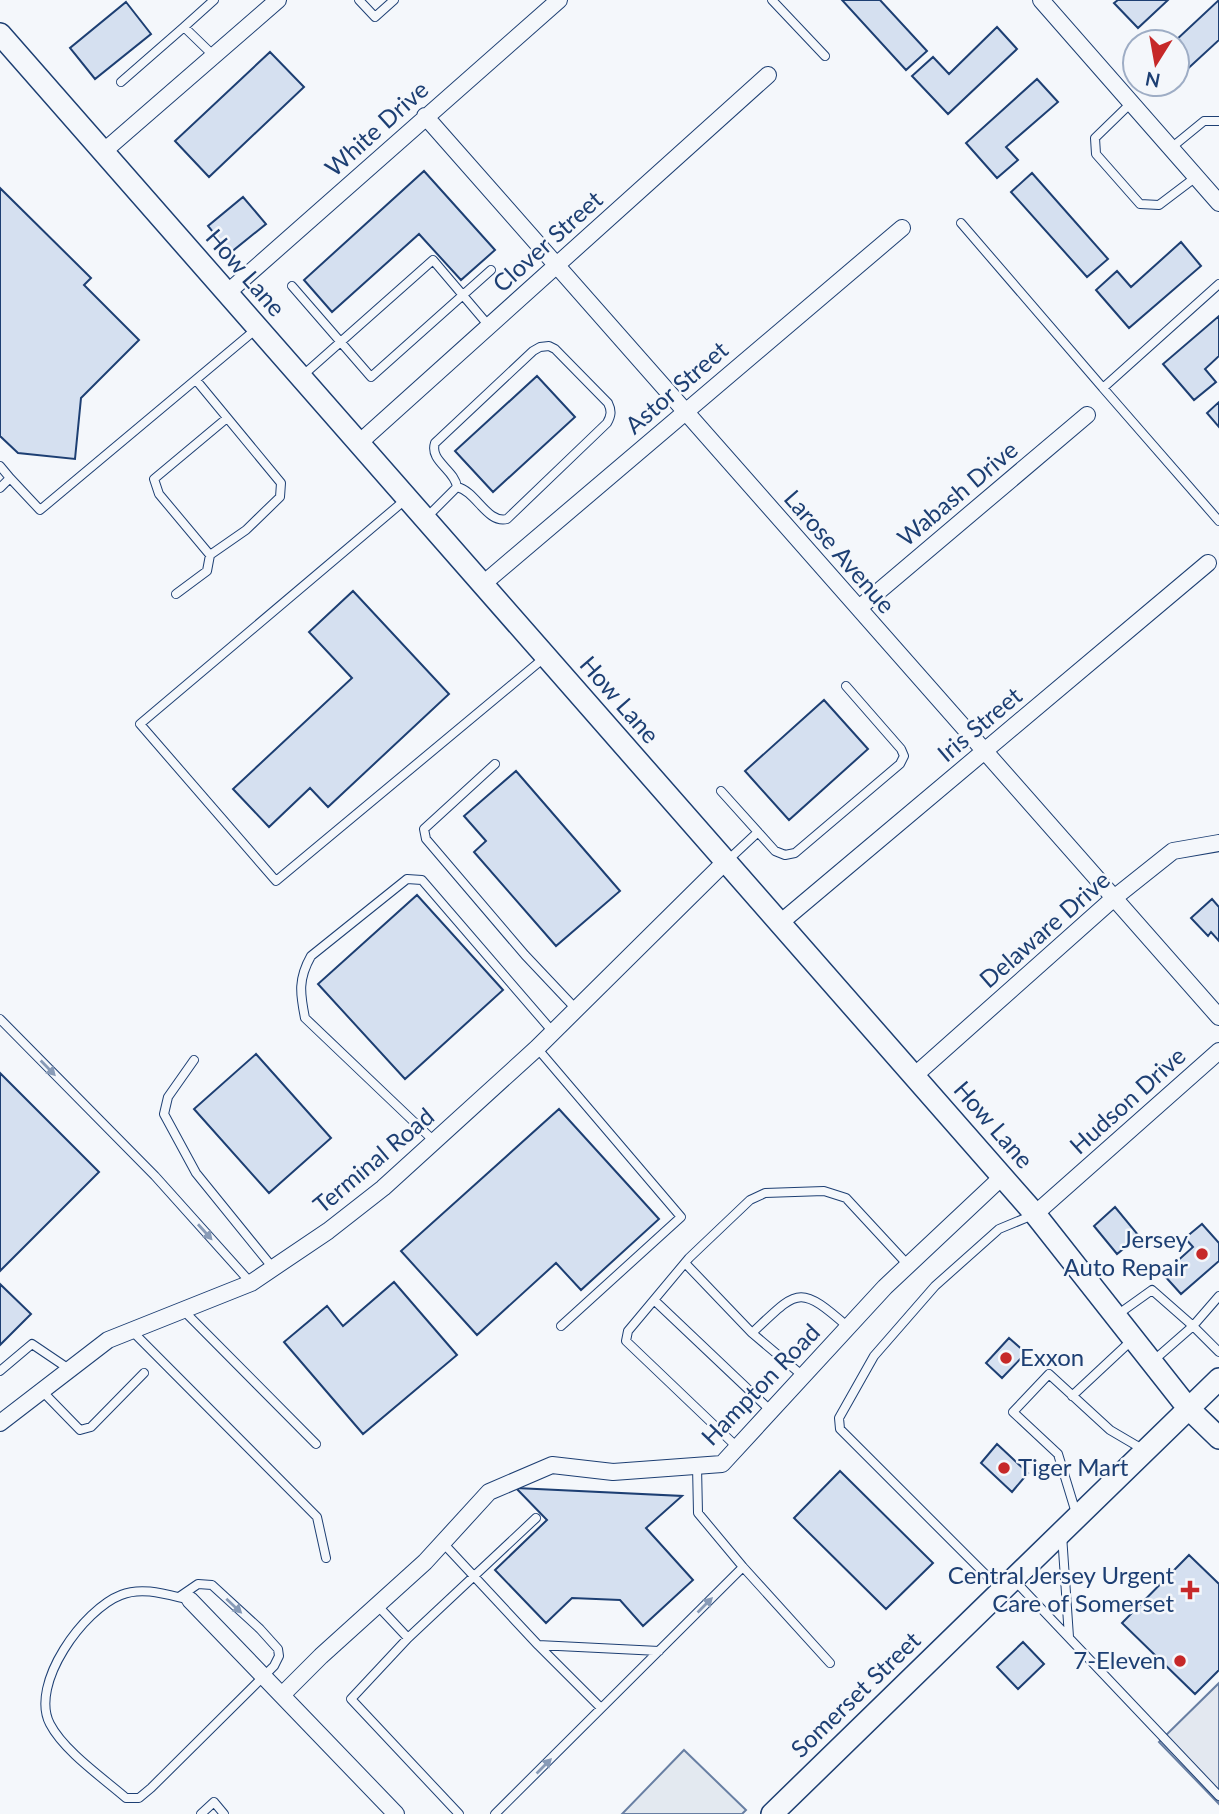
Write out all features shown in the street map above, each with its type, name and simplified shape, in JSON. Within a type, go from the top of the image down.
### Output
[{"type":"main road","name":"How Lane","points":[[0,34],[1003,1177],[1188,1408],[1219,1438]]},
{"type":"main road","name":"Somerset Street","points":[[772,1814],[1219,1379]]},
{"type":"street","points":[[103,152],[278,0]]},
{"type":"street","name":"White Drive","points":[[227,293],[559,0]]},
{"type":"street","points":[[1041,0],[1219,203]]},
{"type":"street","name":"Clover Street","points":[[359,443],[768,75]]},
{"type":"street","name":"Larose Avenue","points":[[425,116],[1219,1017]]},
{"type":"street","name":"Astor Street","points":[[483,584],[902,228]]},
{"type":"street","name":"Wabash Drive","points":[[859,608],[1087,415]]},
{"type":"street","name":"Iris Street","points":[[780,923],[1208,563]]},
{"type":"street","name":"Delaware Drive","points":[[914,1076],[1114,898],[1173,851],[1219,843]]},
{"type":"street","name":"Terminal Road","points":[[0,1423],[108,1340],[251,1283],[328,1231],[383,1188],[537,1048],[726,861]]},
{"type":"street","name":"Hudson Drive","points":[[1035,1214],[1219,1051]]},
{"type":"street","name":"Hampton Road","points":[[282,1695],[321,1656],[425,1563],[489,1493],[552,1465],[613,1472],[722,1464],[848,1326],[908,1265],[1003,1177]]},
{"type":"street","points":[[184,1599],[282,1695],[396,1814]]},
{"type":"lane","points":[[121,82],[214,0]]},
{"type":"lane","points":[[359,0],[375,17],[394,0]]},
{"type":"lane","points":[[772,0],[825,56]]},
{"type":"lane","points":[[184,27],[214,56]]},
{"type":"lane","points":[[1131,103],[1095,138],[1097,155],[1131,194],[1140,204],[1159,205],[1196,177]]},
{"type":"lane","points":[[1171,148],[1204,121],[1219,121]]},
{"type":"lane","points":[[961,223],[1219,521]]},
{"type":"lane","points":[[301,377],[433,260],[489,326]]},
{"type":"lane","points":[[292,286],[371,377],[491,270]]},
{"type":"lane","points":[[1103,388],[1219,284]]},
{"type":"lane","points":[[0,466],[40,510],[258,328]]},
{"type":"lane","points":[[549,346],[555,349],[608,403],[611,410],[607,423],[508,519],[495,518],[466,489],[457,487],[456,478],[436,456],[433,449],[435,443],[540,347],[549,346]]},
{"type":"lane","points":[[176,594],[206,572],[210,555],[246,530],[280,497],[281,484],[196,380]]},
{"type":"lane","points":[[210,555],[159,495],[154,479],[227,418]]},
{"type":"lane","points":[[0,488],[10,478]]},
{"type":"lane","points":[[425,519],[457,487]]},
{"type":"lane","points":[[407,498],[139,724],[276,881],[546,656]]},
{"type":"lane","points":[[721,791],[775,851],[785,855],[795,853],[900,764],[904,756],[901,749],[846,686]]},
{"type":"lane","points":[[495,764],[424,828],[426,839],[526,956],[576,1009]]},
{"type":"lane","points":[[726,861],[758,832]]},
{"type":"lane","points":[[434,1141],[305,1018],[300,992],[303,970],[311,956],[407,878],[422,880],[553,1031]]},
{"type":"lane","points":[[0,1019],[155,1176],[251,1283]]},
{"type":"lane","points":[[537,1048],[681,1217],[561,1326]]},
{"type":"lane","points":[[194,1060],[168,1097],[163,1114],[196,1173],[273,1268]]},
{"type":"lane","points":[[737,1447],[626,1341],[628,1331],[685,1263],[750,1200],[765,1193],[824,1191],[846,1198],[908,1265]]},
{"type":"lane","points":[[1035,1214],[999,1229],[935,1286],[874,1356],[839,1418],[840,1429],[1007,1584],[1069,1637],[1219,1796]]},
{"type":"lane","points":[[685,1263],[752,1334],[804,1376]]},
{"type":"lane","points":[[1116,1315],[1152,1290],[1219,1352]]},
{"type":"lane","points":[[752,1334],[786,1301],[806,1296],[821,1303],[848,1326]]},
{"type":"lane","points":[[1153,1361],[1193,1326],[1219,1296]]},
{"type":"lane","points":[[654,1300],[771,1411]]},
{"type":"lane","points":[[184,1311],[317,1444]]},
{"type":"lane","points":[[132,1331],[317,1517],[326,1558]]},
{"type":"lane","points":[[1072,1396],[1134,1338]]},
{"type":"lane","points":[[0,1371],[32,1344],[69,1369]]},
{"type":"lane","points":[[42,1391],[80,1430],[91,1427],[145,1373]]},
{"type":"lane","points":[[1077,1516],[1058,1454],[1013,1412],[1049,1374],[1110,1430],[1144,1450]]},
{"type":"lane","points":[[697,1466],[698,1513],[830,1663]]},
{"type":"lane","points":[[459,1814],[351,1699],[408,1638],[536,1518]]},
{"type":"lane","points":[[1061,1531],[1069,1637]]},
{"type":"lane","points":[[443,1543],[601,1709]]},
{"type":"lane","points":[[495,1814],[743,1567]]},
{"type":"lane","points":[[198,1584],[212,1585],[260,1629],[278,1650],[279,1656],[274,1666],[263,1676],[139,1798],[126,1798],[59,1738],[49,1723],[45,1710],[46,1690],[64,1649],[83,1624],[103,1605],[128,1593],[139,1591],[184,1599],[198,1584]]},
{"type":"lane","points":[[377,1605],[408,1638]]},
{"type":"lane","points":[[538,1645],[659,1651]]},
{"type":"lane","points":[[201,1814],[214,1802],[224,1814]]},
{"type":"shaded area","points":[[1219,1683],[1219,1804],[1159,1742]]},
{"type":"shaded area","points":[[684,1750],[746,1810],[742,1814],[622,1814]]},
{"type":"building","points":[[842,0],[880,0],[927,51],[906,70]]},
{"type":"building","points":[[1118,0],[1168,0],[1138,28],[1114,3]]},
{"type":"building","points":[[1219,0],[1219,40],[1191,66],[1189,28]]},
{"type":"building","points":[[126,2],[151,34],[95,79],[70,48]]},
{"type":"building","points":[[997,27],[1017,49],[948,114],[912,76],[933,57],[949,74]]},
{"type":"building","points":[[270,52],[304,87],[209,177],[175,141]]},
{"type":"building","points":[[1037,79],[1058,102],[1006,147],[1018,160],[997,178],[966,143]]},
{"type":"building","points":[[424,171],[495,250],[461,280],[419,234],[332,312],[304,280]]},
{"type":"building","points":[[1032,173],[1108,259],[1087,277],[1011,192]]},
{"type":"building","points":[[0,188],[91,278],[84,285],[139,340],[81,398],[75,459],[18,453],[0,436]]},
{"type":"building","points":[[243,197],[266,224],[230,253],[208,226]]},
{"type":"building","points":[[1181,242],[1201,266],[1129,328],[1096,290],[1117,271],[1131,287]]},
{"type":"building","points":[[1219,316],[1219,356],[1205,369],[1216,382],[1194,400],[1163,364]]},
{"type":"building","points":[[537,376],[575,417],[493,492],[455,451]]},
{"type":"building","points":[[1219,402],[1219,427],[1207,413]]},
{"type":"building","points":[[353,591],[449,694],[328,807],[310,788],[269,827],[233,789],[352,678],[309,632]]},
{"type":"building","points":[[824,700],[868,749],[789,820],[745,771]]},
{"type":"building","points":[[516,771],[620,891],[556,946],[474,852],[486,841],[464,816]]},
{"type":"building","points":[[417,895],[503,990],[405,1079],[318,984]]},
{"type":"building","points":[[1212,899],[1219,907],[1219,941],[1211,932],[1208,936],[1191,918]]},
{"type":"building","points":[[256,1054],[331,1138],[269,1193],[194,1109]]},
{"type":"building","points":[[0,1073],[99,1172],[0,1271]]},
{"type":"building","points":[[559,1109],[659,1219],[581,1290],[556,1263],[477,1335],[401,1251]]},
{"type":"building","points":[[1115,1207],[1139,1236],[1117,1254],[1094,1226]]},
{"type":"building","name":"Jersey Auto Repair","points":[[1202,1224],[1219,1243],[1219,1261],[1181,1294],[1163,1274],[1193,1247],[1185,1238]]},
{"type":"building","points":[[394,1282],[457,1355],[363,1434],[284,1342],[327,1306],[343,1326]]},
{"type":"building","points":[[0,1284],[31,1314],[0,1345]]},
{"type":"building","name":"Exxon","points":[[1009,1338],[1026,1353],[1002,1378],[986,1363]]},
{"type":"building","name":"Tiger Mart","points":[[997,1444],[1028,1473],[1012,1492],[981,1463]]},
{"type":"building","points":[[840,1471],[933,1563],[886,1609],[794,1518]]},
{"type":"building","points":[[516,1488],[682,1496],[646,1528],[693,1580],[643,1626],[620,1600],[572,1598],[546,1623],[495,1570],[547,1520]]},
{"type":"building","points":[[1189,1555],[1219,1584],[1219,1670],[1195,1694],[1122,1623]]},
{"type":"building","points":[[1023,1642],[1044,1664],[1018,1689],[997,1667]]},
{"type":"place","name":"Jersey Auto Repair","points":[[1202,1254]]},
{"type":"place","name":"Exxon","points":[[1006,1358]]},
{"type":"place","name":"Tiger Mart","points":[[1004,1468]]},
{"type":"place","name":"Central Jersey Urgent Care of Somerset","points":[[1190,1590]]},
{"type":"place","name":"7-Eleven","points":[[1180,1661]]}]
